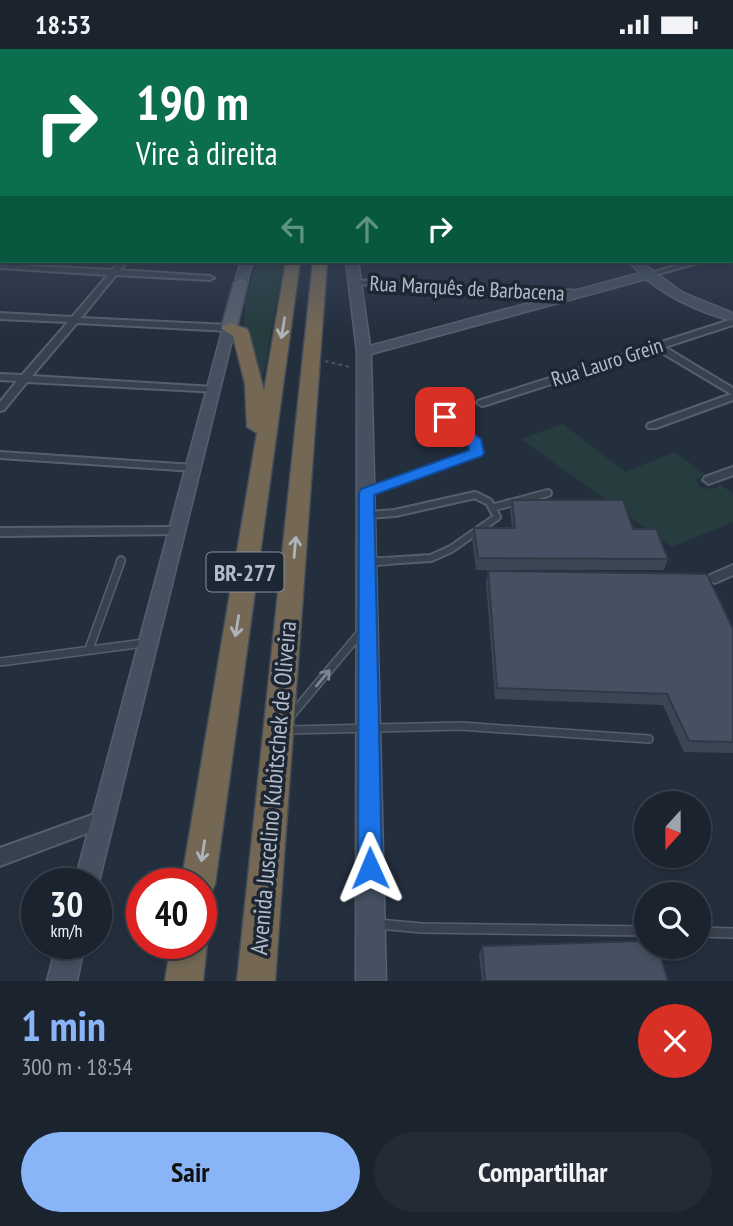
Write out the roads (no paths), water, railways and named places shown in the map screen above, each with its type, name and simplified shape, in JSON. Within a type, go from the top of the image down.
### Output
[{"type":"highway","name":"Avenida Juscelino Kubitschek de Oliveira","points":[[200,868],[293,263]]},
{"type":"highway","name":"Avenida Juscelino Kubitschek de Oliveira","points":[[256,981],[320,263]]},
{"type":"highway","points":[[318,283],[331,263]]},
{"type":"highway","points":[[229,328],[241,333],[254,384],[258,491]]},
{"type":"highway","points":[[184,981],[187,959]]},
{"type":"main road","points":[[229,328],[242,282]]},
{"type":"street","points":[[0,408],[122,263]]},
{"type":"street","points":[[242,282],[247,263]]},
{"type":"street","points":[[352,263],[364,361],[371,981]]},
{"type":"street","points":[[636,263],[647,275],[687,302],[733,317]]},
{"type":"street","points":[[364,361],[581,293],[693,263]]},
{"type":"street","points":[[0,266],[210,278]]},
{"type":"street","name":"Rua Marquês de Barbacena","points":[[353,282],[581,293]]},
{"type":"street","points":[[0,316],[229,328],[91,868]]},
{"type":"street","name":"Rua Lauro Grein","points":[[482,403],[733,322]]},
{"type":"street","points":[[657,346],[733,395]]},
{"type":"street","points":[[0,377],[214,390]]},
{"type":"street","points":[[652,426],[733,395]]},
{"type":"street","points":[[0,455],[194,468]]},
{"type":"street","points":[[709,480],[733,471]]},
{"type":"street","points":[[0,533],[177,531]]},
{"type":"street","points":[[715,577],[733,570]]},
{"type":"street","points":[[0,857],[103,819]]},
{"type":"street","points":[[62,981],[67,959]]},
{"type":"lane","points":[[366,493],[477,453],[475,442],[430,404]]},
{"type":"lane","points":[[495,507],[548,493]]},
{"type":"lane","points":[[367,515],[395,513],[475,495],[484,497],[495,507],[497,517],[451,549],[432,558],[367,562]]},
{"type":"lane","points":[[89,649],[121,560]]},
{"type":"lane","points":[[279,730],[369,624]]},
{"type":"lane","points":[[0,662],[149,643]]},
{"type":"lane","points":[[279,730],[461,726],[649,739]]},
{"type":"lane","points":[[371,923],[422,928],[634,932]]},
{"type":"lane","points":[[711,932],[733,933]]}]
